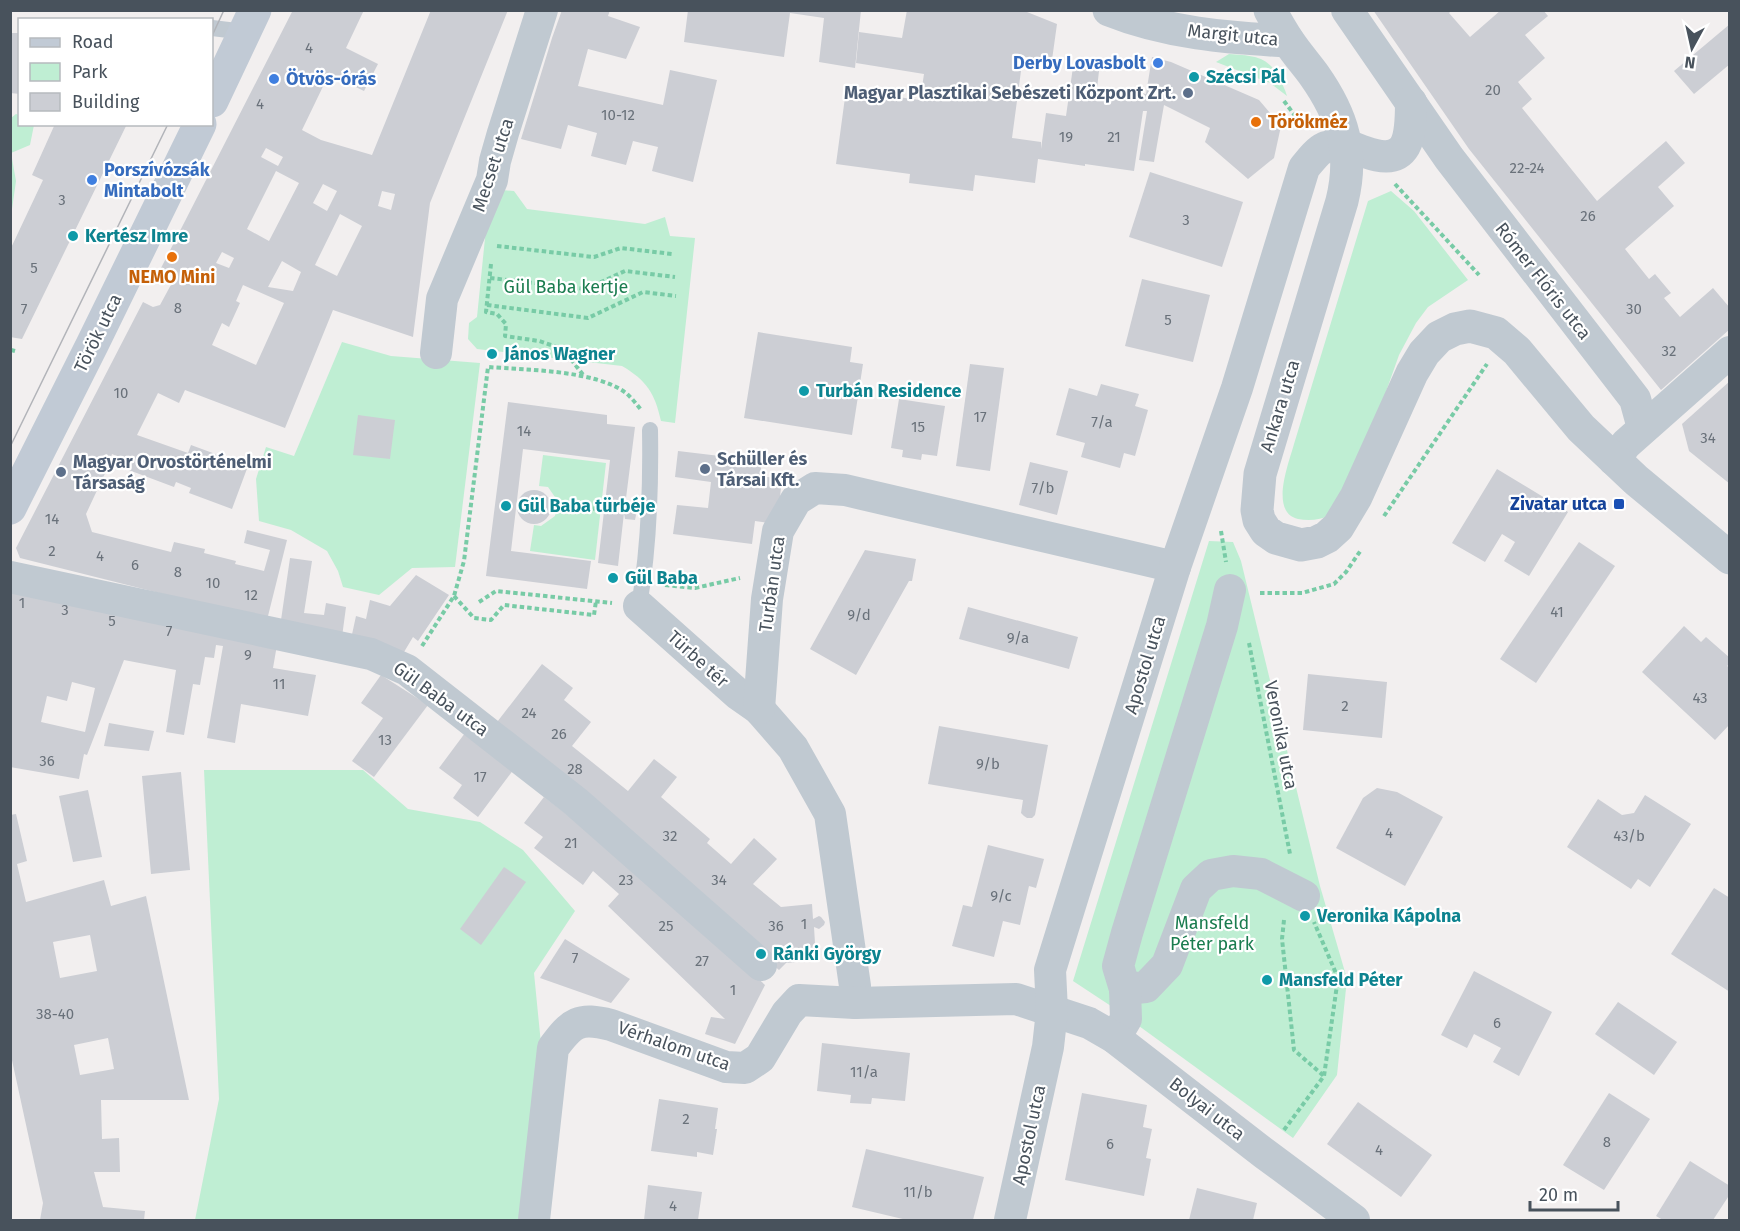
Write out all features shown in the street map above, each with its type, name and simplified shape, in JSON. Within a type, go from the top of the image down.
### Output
[{"type":"main road","points":[[213,99],[250,21]]},
{"type":"main road","name":"Török utca","points":[[10,508],[199,126]]},
{"type":"street","name":"Mecset utca","points":[[436,353],[442,299],[492,180],[501,142],[542,10]]},
{"type":"street","name":"Margit utca","points":[[1109,10],[1127,18],[1204,34],[1288,41]]},
{"type":"street","name":"Ankara utca","points":[[1270,10],[1288,41],[1315,76],[1356,149],[1348,169],[1342,201],[1260,474],[1257,510],[1259,520],[1266,531],[1276,538],[1301,544],[1317,542],[1338,527],[1356,497],[1412,374],[1424,353],[1439,337],[1455,329],[1470,326],[1496,333],[1517,351],[1581,428],[1614,460]]},
{"type":"street","name":"Rómer Flóris utca","points":[[1347,10],[1449,158],[1635,399],[1643,428]]},
{"type":"street","points":[[1356,149],[1385,157],[1400,153],[1405,148],[1411,126],[1410,102]]},
{"type":"street","name":"Apostol utca","points":[[1010,1221],[1048,1047],[1052,1011],[1050,970],[1175,567],[1237,388],[1304,168],[1324,148],[1356,149]]},
{"type":"street","points":[[1730,352],[1643,428],[1626,444],[1614,460],[1677,516],[1730,558]]},
{"type":"street","name":"Turbán utca","points":[[759,709],[767,599],[778,531],[796,500],[815,488],[845,490],[1175,567]]},
{"type":"street","name":"Gül Baba utca","points":[[10,577],[371,654],[407,670],[576,802],[761,965]]},
{"type":"street","points":[[1115,1038],[1126,1019],[1125,989],[1118,966],[1222,626],[1230,590]]},
{"type":"street","name":"Türbe tér","points":[[639,606],[739,695],[759,709]]},
{"type":"street","points":[[759,709],[793,748],[830,814],[855,986],[855,1004]]},
{"type":"street","points":[[1125,989],[1146,987],[1167,965],[1196,889],[1210,875],[1233,870],[1261,874],[1296,892]]},
{"type":"street","name":"Vérhalom utca","points":[[534,1221],[553,1048],[575,1023],[594,1021],[611,1025],[726,1067],[745,1068],[760,1058],[787,1013],[799,1000],[855,1004],[1016,999],[1052,1011]]},
{"type":"street","name":"Bolyai utca","points":[[1052,1011],[1089,1023],[1115,1038],[1354,1221]]},
{"type":"lane","points":[[213,28],[250,21]]},
{"type":"lane","points":[[639,606],[651,488],[650,430]]},
{"type":"path","points":[[1284,101],[1296,117]]},
{"type":"path","points":[[1356,149],[1479,275]]},
{"type":"path","points":[[493,245],[594,258],[621,248],[672,254]]},
{"type":"path","points":[[584,376],[563,350],[539,340],[505,336],[506,324],[496,314],[486,312],[490,276],[586,289],[625,271],[675,277]]},
{"type":"path","points":[[487,305],[588,318],[643,292],[676,296]]},
{"type":"path","points":[[1381,520],[1488,362]]},
{"type":"path","points":[[407,670],[454,596],[465,561],[488,367],[584,376],[627,393]]},
{"type":"path","points":[[571,506],[602,510]]},
{"type":"path","points":[[1230,590],[1270,594],[1302,593],[1334,584],[1346,572],[1362,548]]},
{"type":"path","points":[[677,587],[695,588],[750,576],[773,562]]},
{"type":"path","points":[[454,596],[474,618],[491,620],[504,605],[594,615],[596,601],[496,591],[479,602]]},
{"type":"path","name":"Veronika utca","points":[[1249,640],[1296,892]]},
{"type":"path","points":[[1265,1154],[1324,1076],[1338,978],[1296,892]]},
{"type":"path","points":[[1282,939],[1294,1050],[1324,1076]]},
{"type":"green space","points":[[1229,54],[1252,56],[1269,64],[1279,77],[1287,96],[1270,83],[1216,62]]},
{"type":"green space","points":[[16,114],[18,115],[18,126],[34,126],[30,145],[11,153],[11,118]]},
{"type":"green space","points":[[11,153],[16,181],[11,216]]},
{"type":"green space","name":"Gül Baba kertje","points":[[490,189],[514,191],[527,209],[645,224],[665,217],[670,236],[695,238],[675,423],[661,421],[656,403],[648,388],[622,366],[477,349],[468,339],[469,323],[477,317]]},
{"type":"green space","points":[[1391,191],[1414,211],[1468,280],[1428,307],[1416,323],[1399,355],[1361,462],[1330,515],[1315,520],[1298,519],[1289,515],[1284,507],[1283,486],[1288,463],[1368,201]]},
{"type":"green space","points":[[342,342],[391,356],[480,363],[455,567],[412,568],[379,595],[343,587],[338,571],[327,551],[291,530],[259,521],[256,479],[266,447],[294,456]]},
{"type":"green space","points":[[543,455],[606,463],[595,560],[530,551],[534,525],[541,526],[555,516],[557,500],[548,487],[539,486]]},
{"type":"green space","name":"Mansfeld Péter park","points":[[1209,541],[1233,542],[1241,561],[1320,886],[1347,979],[1337,1075],[1293,1138],[1117,1010],[1073,981]]},
{"type":"green space","points":[[204,770],[363,770],[408,809],[480,822],[523,850],[575,911],[534,973],[541,1044],[521,1220],[195,1220],[219,1099]]},
{"type":"building","points":[[293,10],[364,10],[346,48],[378,64],[364,91],[329,74],[302,130],[321,140],[372,155],[431,10],[508,10],[430,203],[413,337],[333,310],[285,428],[185,390],[179,403],[158,393],[137,435],[188,453],[191,445],[248,466],[232,509],[189,493],[191,488],[176,482],[174,487],[118,466],[121,458],[112,454],[86,514],[92,532],[171,552],[174,542],[205,549],[204,553],[264,571],[270,550],[244,543],[247,530],[287,540],[267,620],[20,558],[16,548],[143,302],[153,307],[160,305],[173,281],[171,273],[161,268]],"holes":[[[266,148],[283,157],[278,166],[261,157]],[[276,171],[299,183],[269,241],[247,229]],[[323,184],[337,191],[327,211],[313,203]],[[382,191],[395,194],[391,210],[378,206]],[[340,214],[362,226],[337,276],[315,265]],[[222,252],[234,258],[229,268],[216,263]],[[282,261],[301,272],[293,291],[268,287]],[[243,285],[284,303],[256,365],[212,345],[222,323],[229,327],[240,303],[236,301]]]},
{"type":"building","points":[[562,10],[610,10],[608,16],[640,27],[626,59],[588,49],[578,86],[663,105],[670,70],[717,80],[693,182],[652,171],[658,147],[633,141],[626,165],[591,156],[597,133],[568,125],[561,149],[521,139]]},
{"type":"building","points":[[688,10],[861,10],[855,68],[819,62],[824,18],[790,13],[784,57],[684,42]]},
{"type":"building","points":[[907,10],[1022,10],[1057,24],[1051,67],[1023,56],[1012,138],[1041,142],[1041,149],[1046,113],[1066,116],[1073,67],[1099,71],[1096,97],[1115,100],[1117,90],[1146,94],[1152,57],[1171,62],[1259,100],[1281,126],[1274,158],[1248,179],[1205,142],[1210,128],[1164,105],[1154,162],[1139,160],[1147,111],[1143,111],[1134,171],[1038,159],[1035,183],[975,175],[973,191],[909,183],[910,174],[836,164],[846,90],[920,100],[924,74],[856,63],[859,32],[902,38]]},
{"type":"building","points":[[1373,10],[1452,10],[1449,13],[1470,37],[1501,10],[1543,10],[1548,16],[1525,35],[1545,58],[1518,82],[1532,99],[1522,108],[1597,201],[1666,141],[1685,163],[1658,187],[1674,206],[1625,249],[1649,279],[1655,274],[1671,293],[1664,298],[1680,317],[1713,288],[1730,308],[1730,329],[1661,390],[1469,149]]},
{"type":"building","points":[[1730,24],[1730,64],[1694,94],[1674,71]]},
{"type":"building","points":[[10,33],[18,33],[18,94],[10,93]]},
{"type":"building","points":[[54,126],[126,126],[22,339],[10,337],[10,250],[43,180],[32,175]]},
{"type":"building","points":[[1150,172],[1243,202],[1222,267],[1129,237]]},
{"type":"building","points":[[1142,279],[1210,295],[1193,362],[1125,346]]},
{"type":"building","name":"Turbán Residence","points":[[758,332],[852,347],[850,362],[863,364],[852,435],[744,418]]},
{"type":"building","points":[[970,364],[1004,368],[990,471],[956,466]]},
{"type":"building","points":[[1730,381],[1730,484],[1689,451],[1682,424]]},
{"type":"building","points":[[1101,384],[1139,394],[1135,406],[1148,410],[1135,456],[1124,453],[1120,468],[1081,457],[1085,443],[1056,435],[1069,388],[1097,396]]},
{"type":"building","points":[[899,399],[945,406],[937,456],[922,454],[921,460],[902,457],[903,450],[891,448]]},
{"type":"building","name":"Gül Baba türbéje","points":[[508,402],[607,415],[607,424],[635,427],[625,506],[637,508],[635,520],[625,519],[624,513],[618,566],[598,563],[610,460],[523,449],[511,551],[591,561],[587,589],[486,576]]},
{"type":"building","points":[[358,415],[395,420],[390,459],[353,455]]},
{"type":"building","points":[[678,451],[762,461],[760,476],[782,479],[777,524],[755,521],[752,544],[673,534],[677,505],[708,508],[711,482],[675,477]]},
{"type":"building","points":[[1030,462],[1068,471],[1057,515],[1019,505]]},
{"type":"building","points":[[1497,469],[1568,512],[1529,576],[1504,561],[1515,542],[1502,534],[1485,562],[1452,543]]},
{"type":"building","name":"Gül Baba türbéje","points":[[534,490],[546,495],[551,507],[546,519],[534,524],[522,519],[517,507],[522,495]]},
{"type":"building","points":[[1579,542],[1615,566],[1536,683],[1500,659]]},
{"type":"building","points":[[865,550],[916,559],[912,581],[909,581],[856,675],[810,649]]},
{"type":"building","points":[[290,558],[312,561],[304,613],[324,615],[326,603],[346,607],[342,637],[280,627]]},
{"type":"building","points":[[416,575],[449,595],[418,641],[413,637],[404,652],[351,639],[356,616],[366,619],[370,600],[390,606]]},
{"type":"building","points":[[10,587],[278,639],[273,668],[316,675],[308,716],[241,704],[235,743],[207,738],[223,646],[216,645],[214,658],[205,657],[200,685],[193,684],[184,735],[166,732],[176,670],[124,660],[87,755],[84,754],[79,779],[10,767]],"holes":[[[72,682],[95,688],[85,732],[41,722],[47,696],[67,701]]]},
{"type":"building","points":[[968,607],[1078,637],[1069,669],[959,639]]},
{"type":"building","points":[[1684,626],[1701,642],[1706,637],[1730,658],[1727,666],[1730,668],[1730,724],[1715,740],[1642,672]]},
{"type":"building","points":[[542,664],[573,688],[564,700],[591,722],[572,746],[628,791],[654,759],[677,777],[661,797],[710,839],[707,843],[731,864],[754,838],[777,859],[753,884],[781,907],[812,904],[813,919],[819,916],[825,922],[819,929],[814,927],[816,960],[786,963],[779,970],[494,726]]},
{"type":"building","points":[[1308,674],[1387,682],[1382,738],[1303,730]]},
{"type":"building","points":[[381,675],[428,705],[374,777],[352,761],[383,718],[361,703]]},
{"type":"building","points":[[109,723],[154,731],[149,751],[104,746]]},
{"type":"building","points":[[939,726],[1048,745],[1035,815],[1027,818],[1021,813],[1023,800],[928,784]]},
{"type":"building","points":[[465,733],[514,769],[478,817],[453,798],[462,785],[439,768]]},
{"type":"building","points":[[181,772],[190,870],[151,874],[142,776]]},
{"type":"building","points":[[1377,788],[1397,792],[1443,817],[1405,886],[1336,848],[1363,798]]},
{"type":"building","points":[[88,790],[102,857],[73,862],[59,796]]},
{"type":"building","points":[[1645,795],[1691,824],[1650,887],[1638,879],[1631,889],[1567,847],[1598,799],[1622,815],[1634,813]]},
{"type":"building","points":[[544,797],[611,848],[705,928],[765,985],[735,1044],[705,1034],[711,1017],[725,1019],[608,906],[619,894],[593,871],[583,885],[534,848],[543,837],[524,823]]},
{"type":"building","points":[[16,814],[27,861],[17,864],[26,902],[104,880],[111,906],[146,896],[189,1100],[101,1100],[102,1139],[119,1138],[120,1172],[94,1172],[103,1207],[145,1211],[144,1220],[40,1220],[43,1203],[10,1051],[10,815]],"holes":[[[90,935],[97,971],[60,978],[53,942]],[[108,1038],[114,1069],[80,1075],[74,1045]]]},
{"type":"building","points":[[988,845],[1044,859],[1036,888],[1029,886],[1020,925],[1003,921],[994,957],[952,946],[963,905],[972,907]]},
{"type":"building","points":[[504,867],[526,882],[481,945],[460,929]]},
{"type":"building","points":[[1714,888],[1730,898],[1730,992],[1671,954]]},
{"type":"building","points":[[565,939],[630,979],[611,1003],[540,978]]},
{"type":"building","points":[[1474,971],[1552,1012],[1519,1076],[1493,1062],[1501,1048],[1474,1034],[1467,1048],[1441,1035]]},
{"type":"building","points":[[1618,1002],[1677,1042],[1654,1075],[1595,1034]]},
{"type":"building","points":[[822,1043],[910,1053],[905,1101],[872,1098],[871,1104],[850,1103],[851,1095],[817,1091]]},
{"type":"building","points":[[1082,1093],[1147,1105],[1143,1127],[1152,1129],[1146,1158],[1151,1159],[1144,1196],[1065,1180]]},
{"type":"building","points":[[1609,1093],[1650,1119],[1604,1190],[1563,1165]]},
{"type":"building","points":[[659,1099],[718,1108],[713,1155],[697,1152],[697,1157],[651,1151]]},
{"type":"building","points":[[1358,1102],[1432,1155],[1401,1197],[1327,1144]]},
{"type":"building","points":[[866,1149],[984,1177],[973,1220],[907,1220],[852,1207]]},
{"type":"building","points":[[1690,1161],[1730,1186],[1730,1194],[1713,1220],[1663,1220],[1656,1216]]},
{"type":"building","points":[[648,1185],[702,1192],[698,1220],[644,1220]]},
{"type":"building","points":[[1197,1188],[1257,1203],[1253,1220],[1189,1220]]},
{"type":"tram line","points":[[213,34],[224,10]]},
{"type":"tram line","points":[[10,447],[167,126]]},
{"type":"place","name":"Derby Lovasbolt","points":[[1158,63]]},
{"type":"place","name":"Szécsi Pál","points":[[1194,77]]},
{"type":"place","name":"Ötvös-órás","points":[[274,79]]},
{"type":"place","name":"Magyar Plasztikai Sebészeti Központ Zrt.","points":[[1188,93]]},
{"type":"place","name":"Törökméz","points":[[1256,122]]},
{"type":"place","name":"Porszívózsák Mintabolt","points":[[92,180]]},
{"type":"place","name":"Kertész Imre","points":[[73,236]]},
{"type":"place","name":"NEMO Mini","points":[[172,257]]},
{"type":"place","name":"János Wagner","points":[[492,354]]},
{"type":"place","name":"Turbán Residence","points":[[804,391]]},
{"type":"place","name":"Schüller és Társai Kft.","points":[[705,469]]},
{"type":"place","name":"Magyar Orvostörténelmi Társaság","points":[[61,472]]},
{"type":"place","name":"Zivatar utca","points":[[1619,504]]},
{"type":"place","name":"Gül Baba türbéje","points":[[506,506]]},
{"type":"place","name":"Gül Baba","points":[[613,578]]},
{"type":"place","name":"Veronika Kápolna","points":[[1305,916]]},
{"type":"place","name":"Ránki György","points":[[761,954]]},
{"type":"place","name":"Mansfeld Péter","points":[[1267,980]]}]
